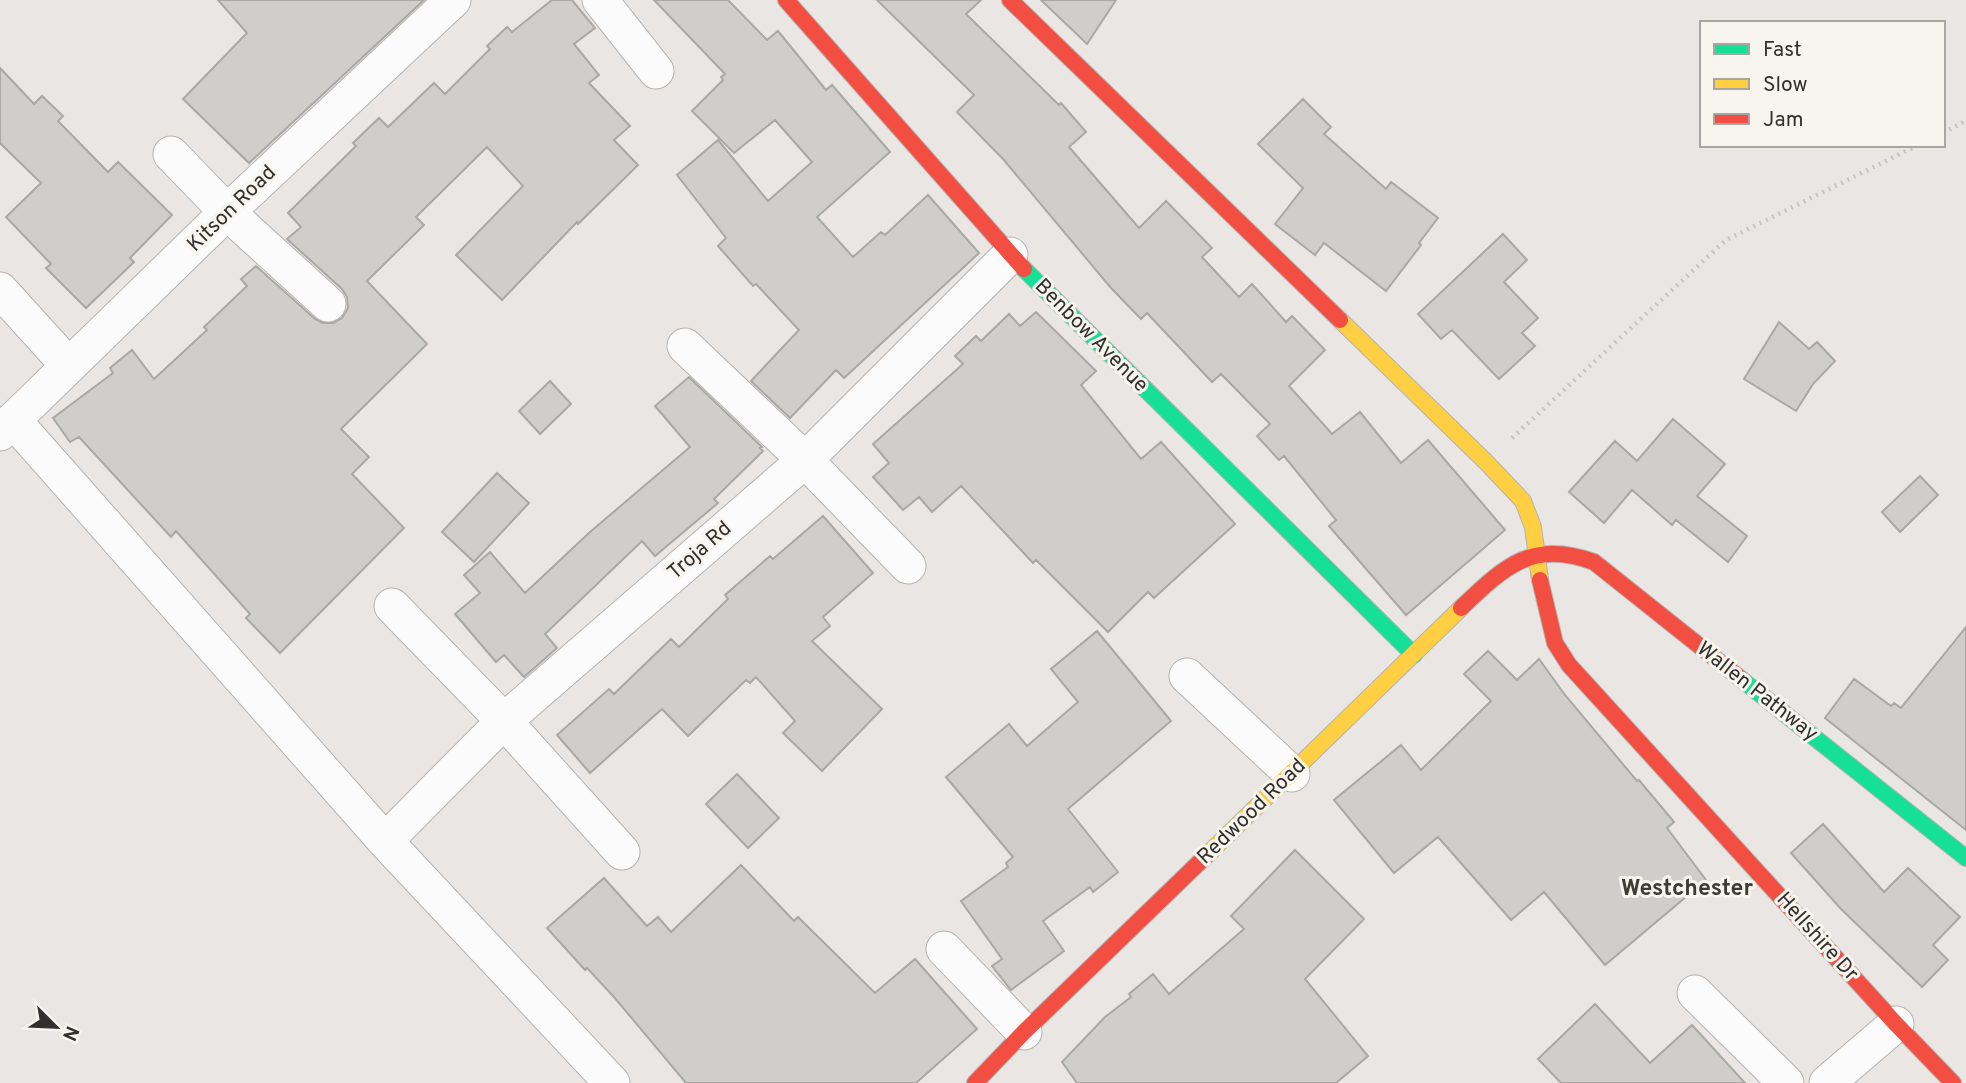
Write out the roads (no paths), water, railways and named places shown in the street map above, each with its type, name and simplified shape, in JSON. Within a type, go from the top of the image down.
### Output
[{"type":"street","name":"Kitson Road","points":[[7,426],[227,212],[453,0]]},
{"type":"street","points":[[600,0],[656,71]]},
{"type":"street","name":"Benbow Avenue","points":[[786,0],[1010,255],[1414,655]]},
{"type":"street","name":"Hellshire Dr","points":[[1010,0],[1523,502],[1533,527],[1542,592],[1555,643],[1569,665],[1953,1083]]},
{"type":"street","points":[[171,155],[227,212],[328,304]]},
{"type":"street","name":"Troja Rd","points":[[385,841],[504,721],[805,460],[1010,255]]},
{"type":"street","points":[[0,289],[69,366]]},
{"type":"street","points":[[685,346],[805,460],[908,566]]},
{"type":"street","points":[[7,426],[385,841],[612,1083]]},
{"type":"street","name":"Wallen Pathway","points":[[1537,555],[1570,553],[1594,562],[1966,858]]},
{"type":"street","name":"Redwood Road","points":[[975,1083],[1024,1032],[1414,655],[1512,563],[1537,555]]},
{"type":"street","points":[[392,606],[504,721],[622,852]]},
{"type":"street","points":[[1187,677],[1292,774]]},
{"type":"street","points":[[944,948],[1024,1032]]},
{"type":"street","points":[[1695,993],[1786,1083]]},
{"type":"street","points":[[1827,1083],[1896,1024]]},
{"type":"district","name":"Westchester","points":[[1687,889]]}]
